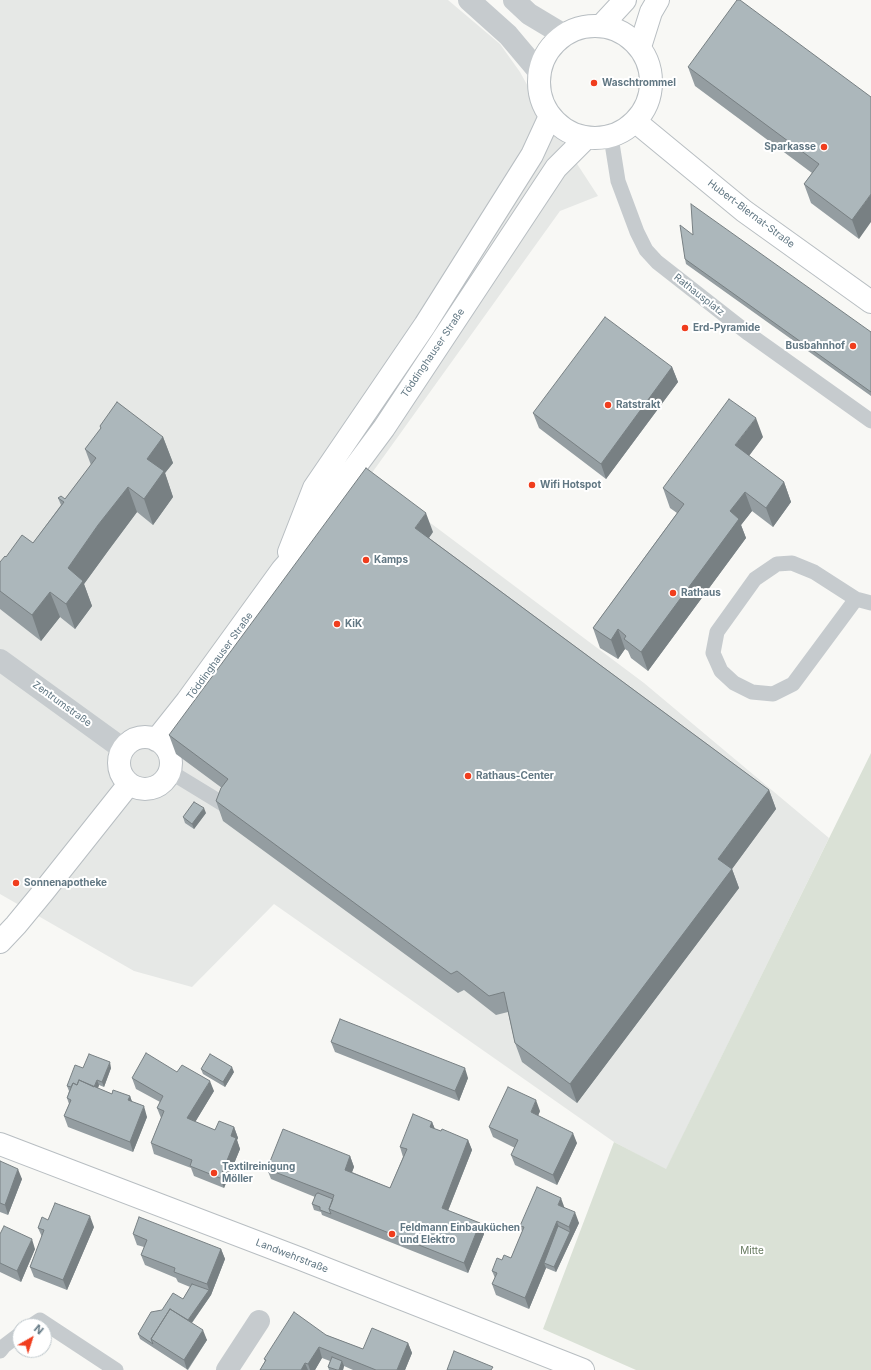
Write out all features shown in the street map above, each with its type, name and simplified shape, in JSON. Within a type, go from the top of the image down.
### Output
[{"type":"street","points":[[469,0],[508,35],[540,73]]},
{"type":"street","points":[[514,0],[529,14],[564,35]]},
{"type":"street","points":[[601,26],[625,0]]},
{"type":"street","points":[[640,47],[651,12],[658,0]]},
{"type":"street","points":[[588,26],[601,26],[616,30],[629,37],[640,47],[648,62],[651,78],[651,93],[645,109],[636,122],[624,131],[610,136],[586,138],[572,134],[560,126],[550,116],[543,102],[539,88],[540,73],[544,58],[553,45],[564,35],[588,26]]},
{"type":"street","name":"Töddinghauser Straße","points":[[282,570],[314,488],[425,325],[532,155],[550,116]]},
{"type":"street","name":"Hubert-Biernat-Straße","points":[[636,122],[744,211],[871,302]]},
{"type":"street","name":"Töddinghauser Straße","points":[[156,740],[188,701],[282,570],[310,538],[335,494],[388,421],[556,168],[586,138]]},
{"type":"street","name":"Zentrumstraße","points":[[0,660],[123,748]]},
{"type":"street","points":[[142,738],[156,740],[164,746],[168,753],[170,762],[166,779],[153,788],[136,788],[124,780],[119,768],[119,761],[123,748],[128,743],[142,738]]},
{"type":"street","points":[[0,942],[44,891],[129,784]]},
{"type":"street","name":"Landwehrstraße","points":[[0,1144],[301,1259],[583,1370]]},
{"type":"street","points":[[227,1370],[258,1321]]},
{"type":"lane","name":"Rathausplatz","points":[[610,136],[618,180],[637,232],[646,250],[657,262],[749,334],[871,421]]},
{"type":"lane","points":[[856,599],[793,684],[772,694],[752,692],[734,683],[721,671],[713,653],[717,632],[755,579],[777,564],[792,562],[814,572],[856,599],[871,603]]},
{"type":"lane","points":[[169,771],[228,807]]},
{"type":"lane","points":[[52,1328],[116,1370]]},
{"type":"lane","points":[[0,1352],[4,1346],[12,1340]]},
{"type":"shaded area","points":[[0,0],[448,0],[500,44],[520,72],[536,101],[598,196],[560,211],[369,477],[644,683],[829,838],[666,1170],[614,1142],[274,904],[192,987],[134,971],[0,894]]},
{"type":"green space","name":"Mitte","points":[[871,753],[871,1370],[636,1370],[543,1329],[614,1142],[666,1169]]},
{"type":"building","name":"Sparkasse","points":[[737,0],[740,0],[871,97],[871,194],[852,220],[804,184],[819,164],[688,67]]},
{"type":"building","points":[[691,204],[871,332],[871,392],[685,259],[680,225],[693,235]]},
{"type":"building","name":"Ratstrakt","points":[[605,317],[672,367],[601,464],[533,413]]},
{"type":"building","name":"Rathaus","points":[[729,399],[756,418],[735,445],[784,482],[766,508],[745,492],[730,511],[739,519],[641,652],[624,639],[626,636],[618,629],[611,640],[593,628],[684,504],[663,488]]},
{"type":"building","points":[[117,402],[163,437],[147,459],[164,471],[144,499],[128,487],[98,525],[68,568],[83,581],[66,604],[50,592],[32,615],[0,591],[0,562],[5,556],[6,557],[22,535],[33,543],[64,502],[58,498],[61,496],[65,499],[96,458],[85,449],[101,428],[100,426]]},
{"type":"building","name":"Rathaus-Center","points":[[366,468],[426,513],[415,528],[769,790],[718,859],[732,869],[570,1084],[515,1043],[504,992],[489,996],[457,971],[451,974],[216,801],[221,788],[228,779],[169,735]]},
{"type":"building","points":[[194,802],[204,808],[192,824],[183,817]]},
{"type":"building","points":[[340,1019],[465,1068],[455,1091],[331,1042]]},
{"type":"building","points":[[146,1053],[177,1072],[182,1065],[210,1081],[187,1118],[215,1130],[219,1121],[234,1127],[231,1136],[236,1138],[220,1178],[190,1166],[192,1160],[151,1143],[164,1111],[157,1108],[163,1096],[132,1078]]},
{"type":"building","points":[[89,1054],[110,1062],[102,1082],[97,1080],[94,1087],[79,1080],[77,1085],[73,1083],[71,1087],[67,1086],[75,1065],[83,1068]]},
{"type":"building","points":[[210,1054],[232,1067],[223,1082],[201,1069]]},
{"type":"building","points":[[79,1080],[112,1094],[113,1090],[130,1096],[128,1100],[144,1106],[130,1142],[64,1116],[71,1100],[67,1098],[73,1083],[77,1085]]},
{"type":"building","points":[[508,1087],[536,1100],[531,1112],[573,1133],[553,1175],[511,1155],[518,1140],[489,1127]]},
{"type":"building","points":[[413,1114],[432,1122],[430,1127],[441,1131],[442,1129],[468,1140],[442,1208],[480,1223],[464,1263],[329,1209],[334,1195],[267,1169],[283,1129],[350,1156],[345,1170],[390,1188],[407,1149],[400,1147]]},
{"type":"building","points":[[0,1161],[18,1169],[5,1205],[0,1203]]},
{"type":"building","points":[[537,1187],[561,1198],[558,1205],[575,1212],[569,1227],[557,1221],[525,1298],[492,1284],[497,1273],[492,1271],[497,1258],[502,1260],[504,1255],[511,1258],[524,1227],[520,1226]]},
{"type":"building","points":[[318,1193],[333,1199],[329,1209],[331,1214],[320,1210],[320,1207],[312,1204],[316,1194]]},
{"type":"building","points":[[55,1203],[90,1216],[63,1280],[30,1267],[44,1230],[38,1228],[42,1217],[48,1220]]},
{"type":"building","points":[[139,1217],[221,1249],[207,1284],[174,1272],[175,1268],[141,1255],[147,1240],[133,1234]]},
{"type":"building","points":[[4,1226],[32,1239],[17,1271],[0,1263],[0,1234]]},
{"type":"building","points":[[558,1226],[570,1232],[554,1267],[544,1263]]},
{"type":"building","points":[[192,1284],[209,1290],[188,1320],[170,1309],[151,1339],[153,1344],[138,1334],[151,1312],[162,1310],[173,1293],[183,1299]]},
{"type":"building","points":[[170,1309],[203,1330],[184,1360],[151,1339]]},
{"type":"building","points":[[294,1312],[326,1335],[363,1349],[372,1328],[408,1343],[397,1370],[376,1370],[319,1347],[308,1364],[305,1363],[301,1370],[260,1370],[266,1360],[264,1359]]},
{"type":"building","points":[[454,1351],[493,1367],[491,1370],[447,1370]]},
{"type":"building","points":[[332,1357],[342,1361],[339,1370],[328,1367]]},
{"type":"place","name":"Waschtrommel","points":[[594,83]]},
{"type":"place","name":"Sparkasse","points":[[824,147]]},
{"type":"place","name":"Erd-Pyramide","points":[[685,328]]},
{"type":"place","name":"Busbahnhof","points":[[853,346]]},
{"type":"place","name":"Ratstrakt","points":[[608,405]]},
{"type":"place","name":"Wifi Hotspot","points":[[532,485]]},
{"type":"place","name":"Kamps","points":[[366,560]]},
{"type":"place","name":"Rathaus","points":[[673,593]]},
{"type":"place","name":"KiK","points":[[337,624]]},
{"type":"place","name":"Rathaus-Center","points":[[468,776]]},
{"type":"place","name":"Sonnenapotheke","points":[[16,883]]},
{"type":"place","name":"Textilreinigung Möller","points":[[214,1173]]},
{"type":"place","name":"Feldmann Einbauküchen und Elektro","points":[[392,1234]]}]
